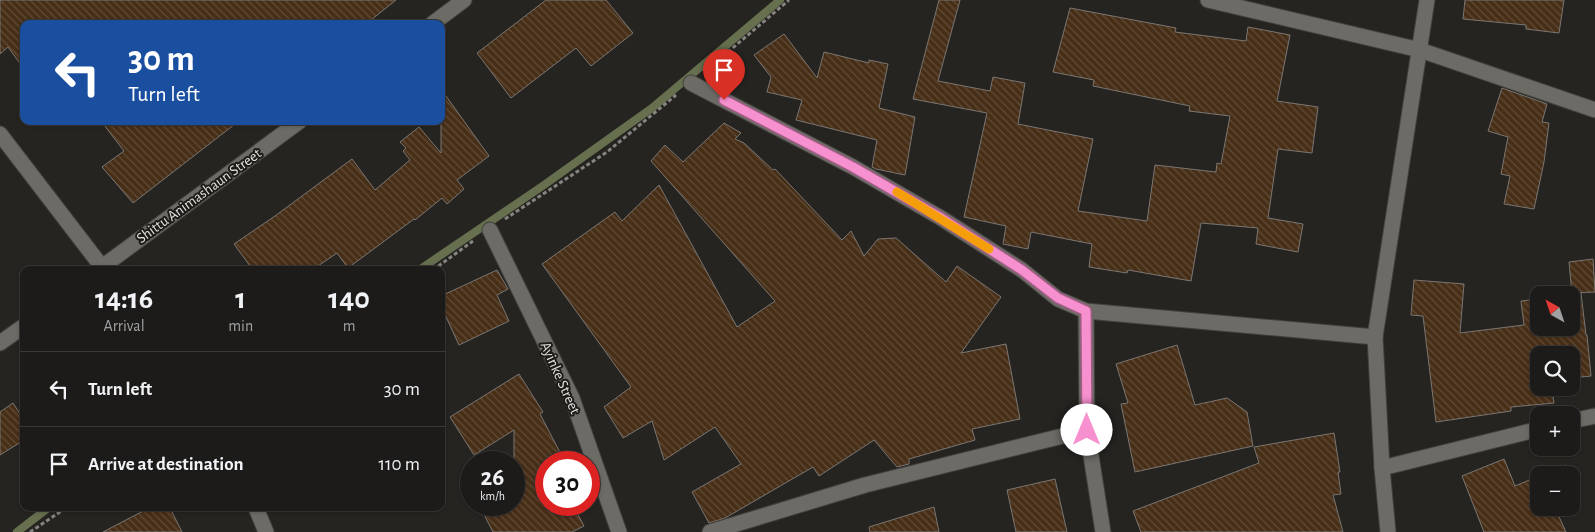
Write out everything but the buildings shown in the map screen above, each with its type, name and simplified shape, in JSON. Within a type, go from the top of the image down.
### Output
[{"type":"street","points":[[437,20],[464,0]]},
{"type":"street","points":[[1208,0],[1420,50],[1595,110]]},
{"type":"street","points":[[1388,532],[1382,468],[1376,337],[1427,0]]},
{"type":"street","points":[[691,83],[853,167],[941,218],[1022,270],[1058,298],[1086,311],[1376,337]]},
{"type":"street","name":"Shittu Animashaun Street","points":[[104,266],[295,125]]},
{"type":"street","points":[[0,134],[98,266]]},
{"type":"street","name":"Ayinke Street","points":[[490,230],[572,398],[619,532]]},
{"type":"street","points":[[1086,311],[1087,430],[1103,532]]},
{"type":"street","points":[[0,343],[20,329]]},
{"type":"street","points":[[1580,419],[1595,416]]},
{"type":"street","points":[[710,532],[865,485],[1087,430]]},
{"type":"street","points":[[1382,468],[1530,431]]},
{"type":"street","points":[[257,511],[266,532]]},
{"type":"path","points":[[439,266],[606,152],[789,0]]},
{"type":"path","points":[[30,532],[62,511]]},
{"type":"waterway","points":[[425,266],[544,185],[652,108],[780,0]]},
{"type":"waterway","points":[[17,532],[44,511]]},
{"type":"slow traffic","points":[[897,192],[989,249]]},
{"type":"route","points":[[724,100],[853,167],[941,218],[1022,270],[1058,298],[1086,311],[1087,430]]}]
